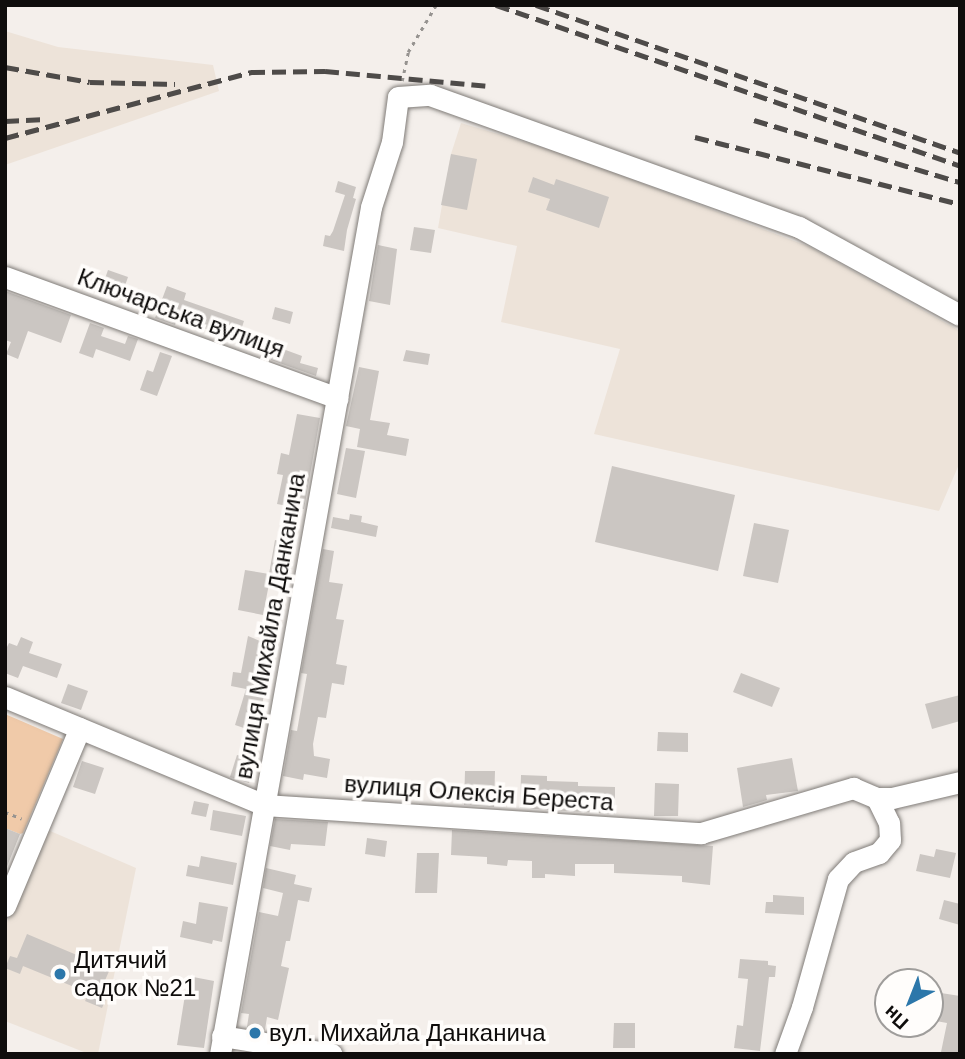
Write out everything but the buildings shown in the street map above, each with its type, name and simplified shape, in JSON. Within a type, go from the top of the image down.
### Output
[{"type":"street","points":[[398,97],[430,95],[799,227],[960,316]]},
{"type":"street","name":"вулиця Михайла Данканича","points":[[221,1045],[371,207],[392,142],[398,97]]},
{"type":"street","name":"Ключарська вулиця","points":[[5,277],[338,398]]},
{"type":"street","name":"вулиця Олексія Береста","points":[[5,696],[264,805],[701,833],[853,788],[877,798],[960,782]]},
{"type":"street","points":[[5,906],[80,728]]},
{"type":"street","points":[[785,1054],[802,1007],[838,879],[854,862],[879,853],[890,840],[889,823],[877,798]]},
{"type":"street","points":[[221,1045],[332,1054]]},
{"type":"path","points":[[398,97],[408,51],[436,5]]},
{"type":"shaded area","points":[[5,31],[58,47],[213,65],[219,91],[5,165]]},
{"type":"shaded area","points":[[461,123],[565,154],[810,247],[960,331],[960,462],[939,511],[594,434],[620,349],[501,322],[517,246],[438,228],[451,154]]},
{"type":"shaded area","points":[[5,714],[63,739],[23,833],[20,834],[5,828]]},
{"type":"shaded area","name":"Дитячий садок №21","points":[[48,830],[136,868],[98,1054],[89,1054],[5,1021],[5,926]]},
{"type":"railway","points":[[496,5],[960,166]]},
{"type":"railway","points":[[536,5],[960,153]]},
{"type":"railway","points":[[5,67],[90,82],[175,84]]},
{"type":"railway","points":[[5,138],[251,72],[325,71],[489,86]]},
{"type":"railway","points":[[5,121],[46,119]]},
{"type":"railway","points":[[754,120],[960,182]]},
{"type":"railway","points":[[695,137],[960,204]]},
{"type":"place","name":"Дитячий садок №21","points":[[60,974]]},
{"type":"place","name":"вул. Михайла Данканича","points":[[255,1033]]}]
